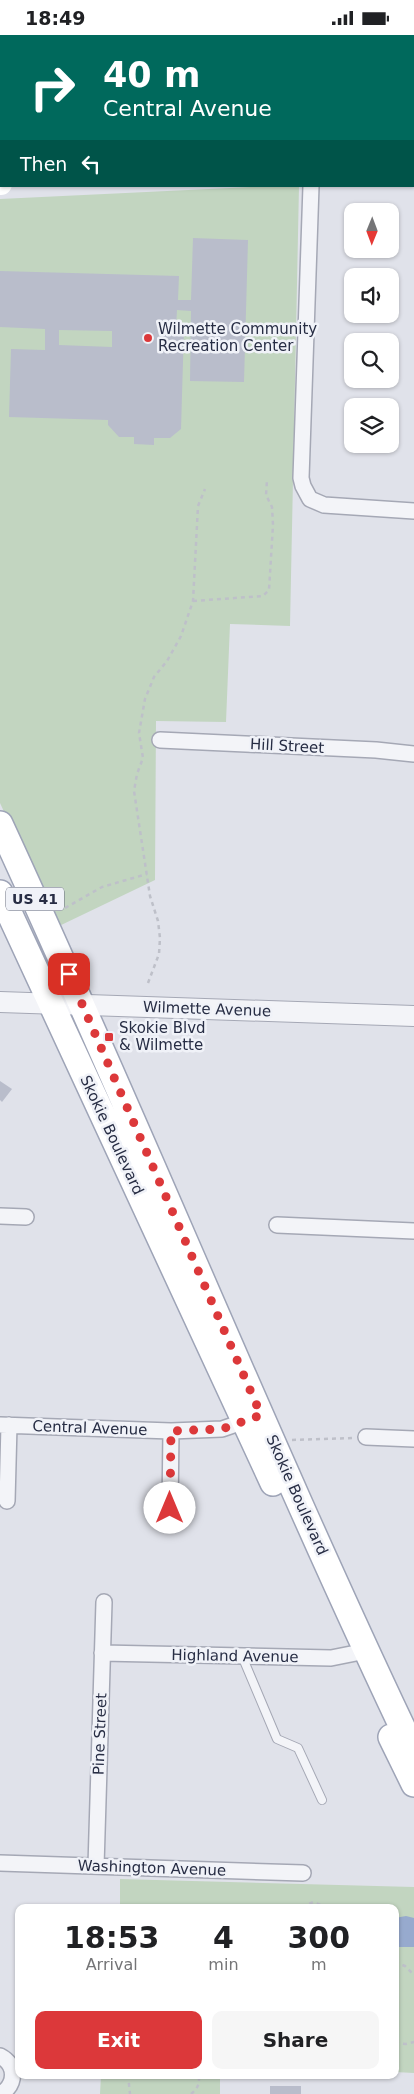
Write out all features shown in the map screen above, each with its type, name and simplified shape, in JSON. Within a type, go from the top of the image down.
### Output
[{"type":"main road","name":"Skokie Boulevard","points":[[0,824],[82,1005],[253,1418],[359,1653],[414,1785]]},
{"type":"main road","name":"Skokie Boulevard","points":[[0,893],[50,1003],[253,1418]]},
{"type":"main road","name":"Skokie Boulevard","points":[[359,1653],[414,1753]]},
{"type":"street","points":[[311,187],[301,478],[310,499],[324,505],[414,511]]},
{"type":"street","name":"Hill Street","points":[[160,740],[414,753]]},
{"type":"street","name":"Wilmette Avenue","points":[[0,1002],[414,1016]]},
{"type":"street","points":[[0,1216],[26,1217]]},
{"type":"street","points":[[277,1225],[414,1231]]},
{"type":"street","name":"Central Avenue","points":[[7,1501],[5,1425],[171,1431],[222,1429],[253,1418]]},
{"type":"street","points":[[170,1508],[171,1431]]},
{"type":"street","points":[[366,1437],[414,1439]]},
{"type":"street","name":"Pine Street","points":[[96,1866],[104,1602]]},
{"type":"street","name":"Highland Avenue","points":[[102,1653],[331,1658],[359,1653]]},
{"type":"street","name":"Washington Avenue","points":[[0,1863],[303,1873]]},
{"type":"street","points":[[0,2056],[7,2061],[13,2073],[10,2085],[1,2094]]},
{"type":"lane","points":[[242,1656],[277,1739],[298,1748],[322,1800]]},
{"type":"path","points":[[193,601],[263,595],[269,590],[273,525],[272,507],[266,495],[267,480]]},
{"type":"path","points":[[148,983],[160,954],[160,939],[158,921],[150,896],[134,791],[136,774],[143,759],[139,733],[145,699],[154,677],[167,661],[181,635],[193,601],[198,506],[205,489]]},
{"type":"path","points":[[64,908],[102,887],[147,874]]},
{"type":"path","points":[[288,1440],[366,1437]]},
{"type":"path","points":[[399,1964],[405,1966],[414,1975]]},
{"type":"path","points":[[399,2043],[406,2044],[414,2041]]},
{"type":"path","points":[[128,2079],[130,2094]]},
{"type":"path","points":[[191,2094],[196,2090],[199,2079]]},
{"type":"green space","points":[[252,187],[299,187],[290,626],[230,624],[226,722],[156,721],[155,880],[57,927],[0,803],[0,199]]},
{"type":"green space","points":[[120,1879],[414,1887],[414,2073],[399,2072],[399,1904],[120,1904]]},
{"type":"green space","points":[[101,2079],[220,2079],[220,2094],[100,2094]]},
{"type":"water","points":[[406,1916],[414,1918],[414,1947],[399,1947],[399,1917]]},
{"type":"building","name":"Wilmette Community Recreation Center","points":[[193,238],[248,240],[244,382],[190,381],[191,311],[177,310],[176,328],[184,328],[181,429],[170,438],[154,438],[154,445],[134,444],[134,437],[119,437],[108,425],[108,420],[9,417],[11,349],[45,350],[45,329],[0,327],[0,271],[179,276],[178,300],[191,300]],"holes":[[[59,330],[112,331],[112,347],[59,345]]]},
{"type":"building","points":[[0,1081],[12,1089],[2,1102],[0,1100]]},
{"type":"building","points":[[270,2086],[301,2086],[301,2094],[270,2094]]},
{"type":"place","name":"Wilmette Community Recreation Center","points":[[148,338]]},
{"type":"place","name":"Skokie Blvd & Wilmette","points":[[109,1037]]},
{"type":"route","points":[[69,974],[261,1415],[222,1429],[171,1431],[170,1508]]}]
